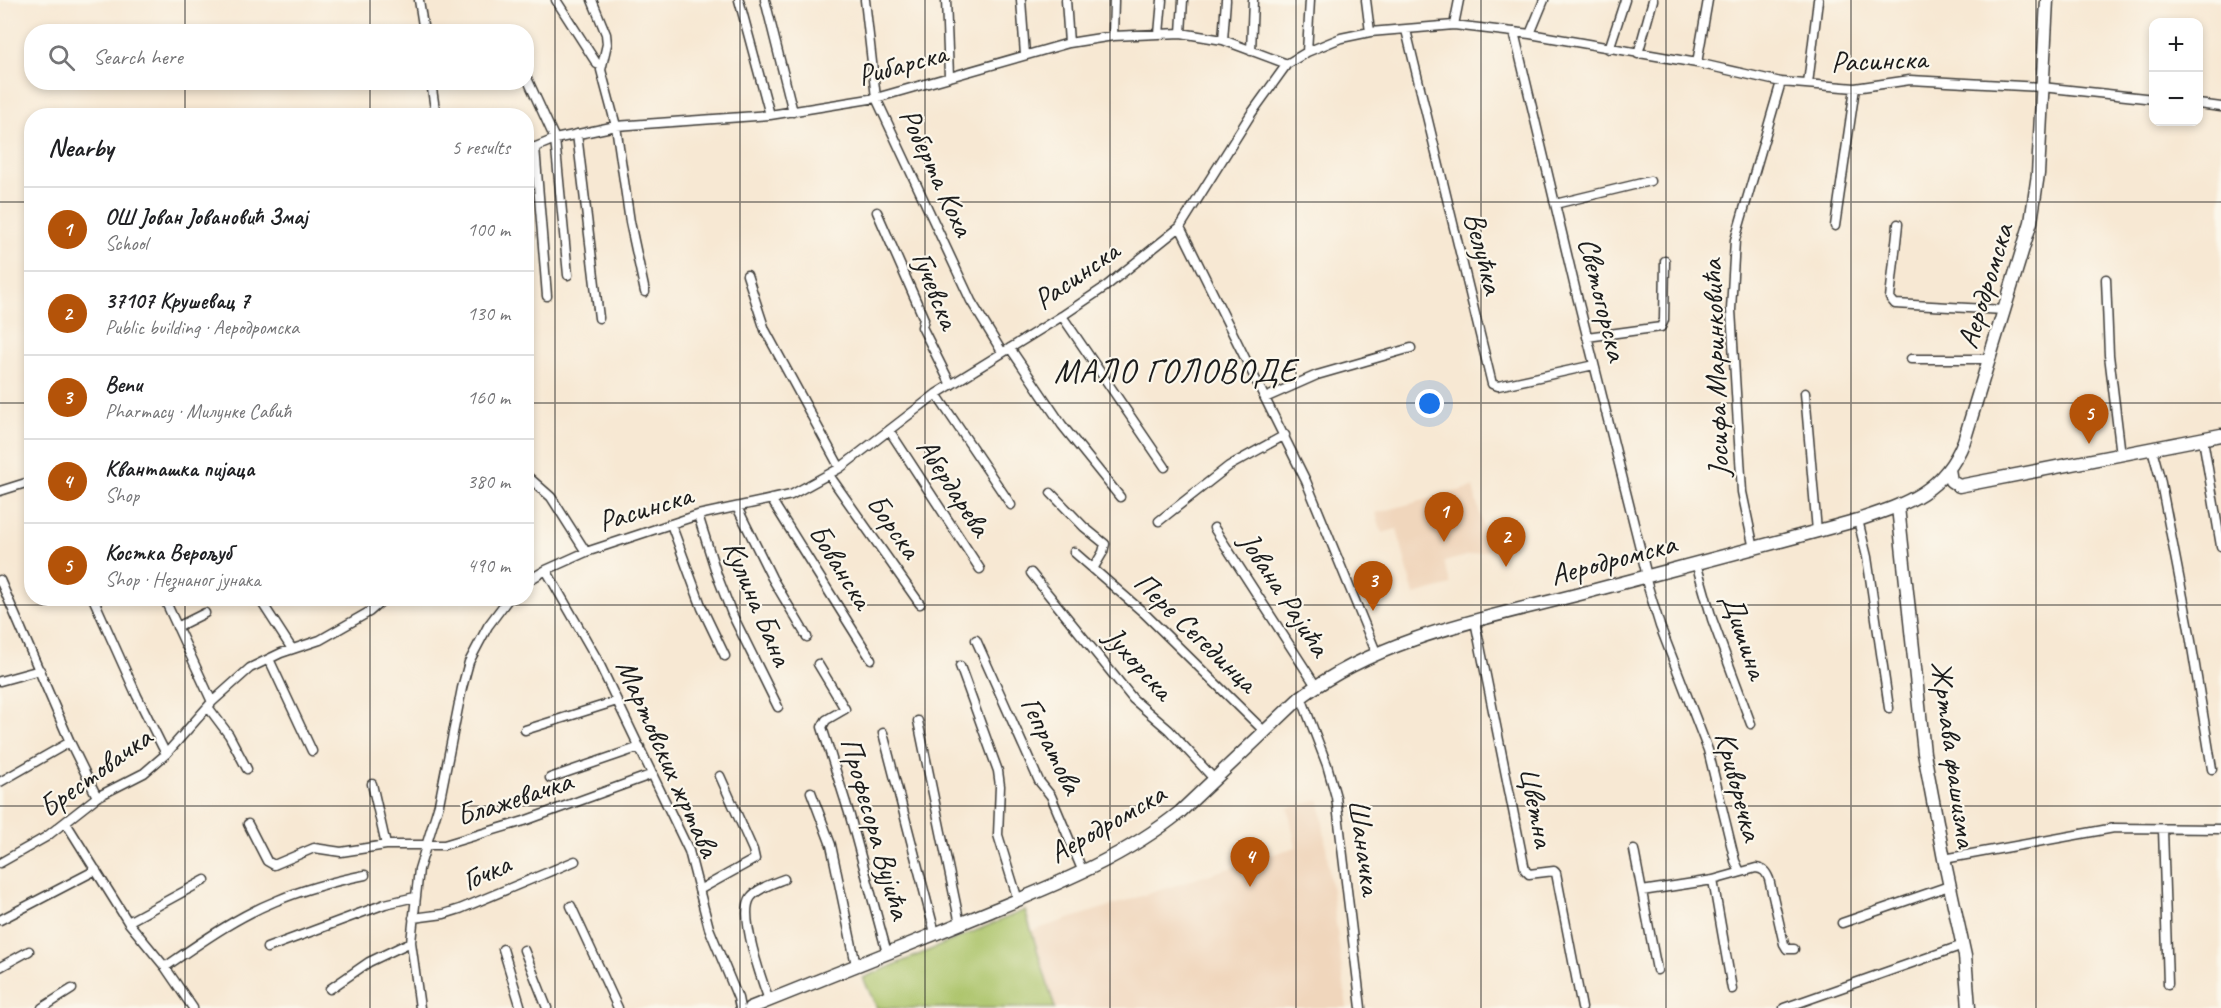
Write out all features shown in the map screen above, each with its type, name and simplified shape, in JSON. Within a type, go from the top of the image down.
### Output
[{"type":"street","points":[[419,0],[423,24]]},
{"type":"street","points":[[556,0],[591,55],[598,65],[602,66]]},
{"type":"street","points":[[592,0],[606,34],[607,44],[602,66],[616,126],[630,222],[645,292]]},
{"type":"street","points":[[739,0],[770,115]]},
{"type":"street","points":[[765,0],[793,112]]},
{"type":"street","name":"Роберта Коха","points":[[865,0],[876,98],[971,302],[1062,425],[1120,497]]},
{"type":"street","points":[[946,0],[949,76]]},
{"type":"street","points":[[1021,0],[1024,56]]},
{"type":"street","points":[[1066,0],[1069,44]]},
{"type":"street","points":[[1113,36],[1114,0]]},
{"type":"street","points":[[1159,33],[1162,0]]},
{"type":"street","points":[[1181,33],[1183,0]]},
{"type":"street","points":[[1223,40],[1226,0]]},
{"type":"street","points":[[1251,51],[1253,0]]},
{"type":"street","points":[[1307,52],[1310,0]]},
{"type":"street","points":[[1366,0],[1370,32]]},
{"type":"street","points":[[1454,25],[1459,0]]},
{"type":"street","points":[[1530,34],[1544,0]]},
{"type":"street","points":[[1609,49],[1625,0]]},
{"type":"street","points":[[1638,54],[1653,0]]},
{"type":"street","points":[[1697,63],[1708,0]]},
{"type":"street","points":[[1808,84],[1818,0]]},
{"type":"street","name":"Аеродромска","points":[[750,1008],[1083,872],[1160,829],[1215,780],[1301,697],[1376,652],[1475,621],[1647,579],[1696,563],[1818,531],[1898,507],[1955,480],[1957,457],[1964,441],[2031,222],[2038,174],[2047,0]]},
{"type":"street","name":"Расинска","points":[[534,577],[586,552],[698,515],[791,495],[840,468],[936,394],[1105,287],[1180,227],[1251,114],[1287,64],[1307,52],[1341,38],[1370,32],[1454,25],[1530,34],[1697,63],[1780,82],[1855,88],[1910,80],[2042,87],[2149,98]]},
{"type":"street","name":"Велућка","points":[[1406,30],[1492,384],[1498,386],[1594,365]]},
{"type":"street","name":"Светогорска","points":[[1514,32],[1647,579]]},
{"type":"street","name":"Рибарска","points":[[534,148],[555,139],[616,126],[770,115],[876,98],[1069,44],[1113,36],[1181,33],[1223,40],[1287,64]]},
{"type":"street","name":"Јосифа Маринковића","points":[[1754,549],[1742,492],[1731,310],[1736,240],[1780,82]]},
{"type":"street","points":[[1836,226],[1855,88]]},
{"type":"street","points":[[432,90],[435,108]]},
{"type":"street","points":[[532,90],[555,139],[568,275]]},
{"type":"street","points":[[2203,105],[2221,107]]},
{"type":"street","points":[[577,134],[599,318]]},
{"type":"street","points":[[534,177],[547,296]]},
{"type":"street","points":[[1555,204],[1650,181]]},
{"type":"street","name":"Гучевска","points":[[877,212],[924,319],[922,327],[951,385]]},
{"type":"street","points":[[1898,224],[1890,293],[1891,302],[2004,310]]},
{"type":"street","points":[[1180,227],[1285,435],[1318,508],[1376,652]]},
{"type":"street","points":[[1587,337],[1661,327],[1664,320],[1665,261]]},
{"type":"street","points":[[747,275],[765,330],[840,468]]},
{"type":"street","points":[[2106,279],[2109,355],[2121,455]]},
{"type":"street","points":[[1062,316],[1165,467]]},
{"type":"street","points":[[1265,398],[1317,375],[1411,348]]},
{"type":"street","points":[[1911,359],[1989,359]]},
{"type":"street","points":[[1805,393],[1818,531]]},
{"type":"street","points":[[936,394],[1011,505]]},
{"type":"street","name":"Абердарева","points":[[889,430],[980,569]]},
{"type":"street","points":[[1159,521],[1229,466],[1285,435]]},
{"type":"street","points":[[1920,495],[1955,480],[2121,455],[2221,435]]},
{"type":"street","points":[[2203,439],[2221,546]]},
{"type":"street","points":[[2152,449],[2160,478],[2188,623],[2212,770]]},
{"type":"street","points":[[1955,480],[1961,474],[1957,457]]},
{"type":"street","name":"Борска","points":[[829,475],[920,604]]},
{"type":"street","points":[[534,482],[550,497],[586,552]]},
{"type":"street","points":[[0,491],[24,484]]},
{"type":"street","name":"Пере Сегединца","points":[[1052,493],[1084,527],[1105,544],[1093,569]]},
{"type":"street","name":"Бованска","points":[[771,499],[871,659]]},
{"type":"street","points":[[737,507],[772,578],[807,637]]},
{"type":"street","name":"Жртава фашизма","points":[[1898,507],[1924,753],[1949,886],[1963,945],[1969,1008]]},
{"type":"street","name":"Кулина Бана","points":[[698,515],[732,614],[778,707]]},
{"type":"street","points":[[1858,519],[1867,557],[1889,708]]},
{"type":"street","points":[[671,524],[702,608],[725,656]]},
{"type":"street","name":"Јована Рајића","points":[[1214,528],[1316,686]]},
{"type":"street","name":"Пере Сегединца","points":[[1074,552],[1144,613],[1264,731]]},
{"type":"street","name":"Дишина","points":[[1696,563],[1712,619],[1750,724]]},
{"type":"street","name":"Мартовских жртава","points":[[546,570],[597,659],[689,851],[709,928],[740,1008]]},
{"type":"street","name":"Јухорска","points":[[1031,573],[1133,699],[1170,730],[1215,780]]},
{"type":"street","name":"Криворечка","points":[[1647,579],[1660,626],[1708,750],[1735,861],[1740,872],[1713,880],[1732,989]]},
{"type":"street","points":[[0,580],[4,601],[40,670],[70,742],[97,797]]},
{"type":"street","points":[[97,606],[166,754]]},
{"type":"street","points":[[168,606],[210,704],[247,769]]},
{"type":"street","points":[[264,606],[292,649]]},
{"type":"street","name":"Брестовачка","points":[[0,863],[66,823],[97,797],[144,773],[166,754],[210,704],[250,668],[292,649],[320,640],[376,606]]},
{"type":"street","points":[[420,1008],[411,942],[415,897],[425,845],[439,804],[457,709],[469,662],[488,626],[503,606]]},
{"type":"street","points":[[177,627],[205,613]]},
{"type":"street","name":"Цветна","points":[[1475,621],[1525,870],[1529,874],[1554,871],[1556,873],[1582,1008]]},
{"type":"street","name":"Гепратова","points":[[976,640],[1039,781],[1051,796],[1083,872]]},
{"type":"street","points":[[269,659],[312,751]]},
{"type":"street","name":"Професора Вујића","points":[[818,664],[846,709],[826,720],[822,727],[850,816],[887,953]]},
{"type":"street","points":[[960,666],[998,771],[1000,786],[998,835],[1017,900]]},
{"type":"street","points":[[0,681],[40,670]]},
{"type":"street","name":"Шаначка","points":[[1301,697],[1327,765],[1336,797],[1361,1008]]},
{"type":"street","points":[[525,730],[617,701]]},
{"type":"street","points":[[918,721],[960,924]]},
{"type":"street","points":[[884,733],[935,933]]},
{"type":"street","points":[[0,782],[70,742]]},
{"type":"street","points":[[550,778],[640,747]]},
{"type":"street","name":"Блажевачка","points":[[248,824],[267,861],[274,865],[314,848],[342,852],[386,845],[444,845],[588,800],[653,774]]},
{"type":"street","points":[[699,890],[754,859],[753,850],[720,776]]},
{"type":"street","points":[[372,784],[386,845]]},
{"type":"street","points":[[811,792],[831,845],[856,965]]},
{"type":"street","points":[[66,823],[128,922],[165,967],[193,1008]]},
{"type":"street","points":[[1944,859],[2114,828],[2221,829]]},
{"type":"street","points":[[2163,829],[2168,984]]},
{"type":"street","points":[[1634,850],[1657,970]]},
{"type":"street","name":"Гочка","points":[[413,918],[460,909],[575,861]]},
{"type":"street","points":[[1740,872],[1756,868],[1762,868],[1766,872],[1784,944],[1787,949],[1794,949]]},
{"type":"street","points":[[0,920],[96,870]]},
{"type":"street","points":[[165,967],[246,916],[277,901],[340,880],[365,875]]},
{"type":"street","points":[[769,1000],[749,932],[748,904],[753,895],[784,879]]},
{"type":"street","points":[[128,922],[205,880]]},
{"type":"street","points":[[1642,891],[1713,880]]},
{"type":"street","points":[[1842,924],[1949,886]]},
{"type":"street","points":[[267,948],[385,904],[415,897]]},
{"type":"street","points":[[571,906],[618,1008]]},
{"type":"street","points":[[330,989],[369,962],[411,942]]},
{"type":"street","points":[[1784,1008],[1963,945]]},
{"type":"street","points":[[503,949],[521,1008]]},
{"type":"street","points":[[524,950],[547,1008]]},
{"type":"street","points":[[0,968],[29,951]]},
{"type":"street","points":[[42,1008],[72,989]]},
{"type":"shaded area","points":[[1473,487],[1489,550],[1444,562],[1451,585],[1414,595],[1397,529],[1382,533],[1376,513]]},
{"type":"shaded area","points":[[1320,800],[1347,1008],[1055,1008],[1031,931],[1296,847],[1288,808]]},
{"type":"green space","points":[[1025,910],[1055,1008],[877,1008],[863,978]]},
{"type":"place","name":"Костка Верољуб","points":[[2089,444]]},
{"type":"place","name":"ОШ Јован Јовановић Змај","points":[[1444,542]]},
{"type":"place","name":"37107 Крушевац 7","points":[[1506,567]]},
{"type":"place","name":"Benu","points":[[1373,611]]},
{"type":"place","name":"Кванташка пијаца","points":[[1250,887]]},
{"type":"district","name":"МАЛО ГОЛОВОДЕ","points":[[1176,371]]}]
